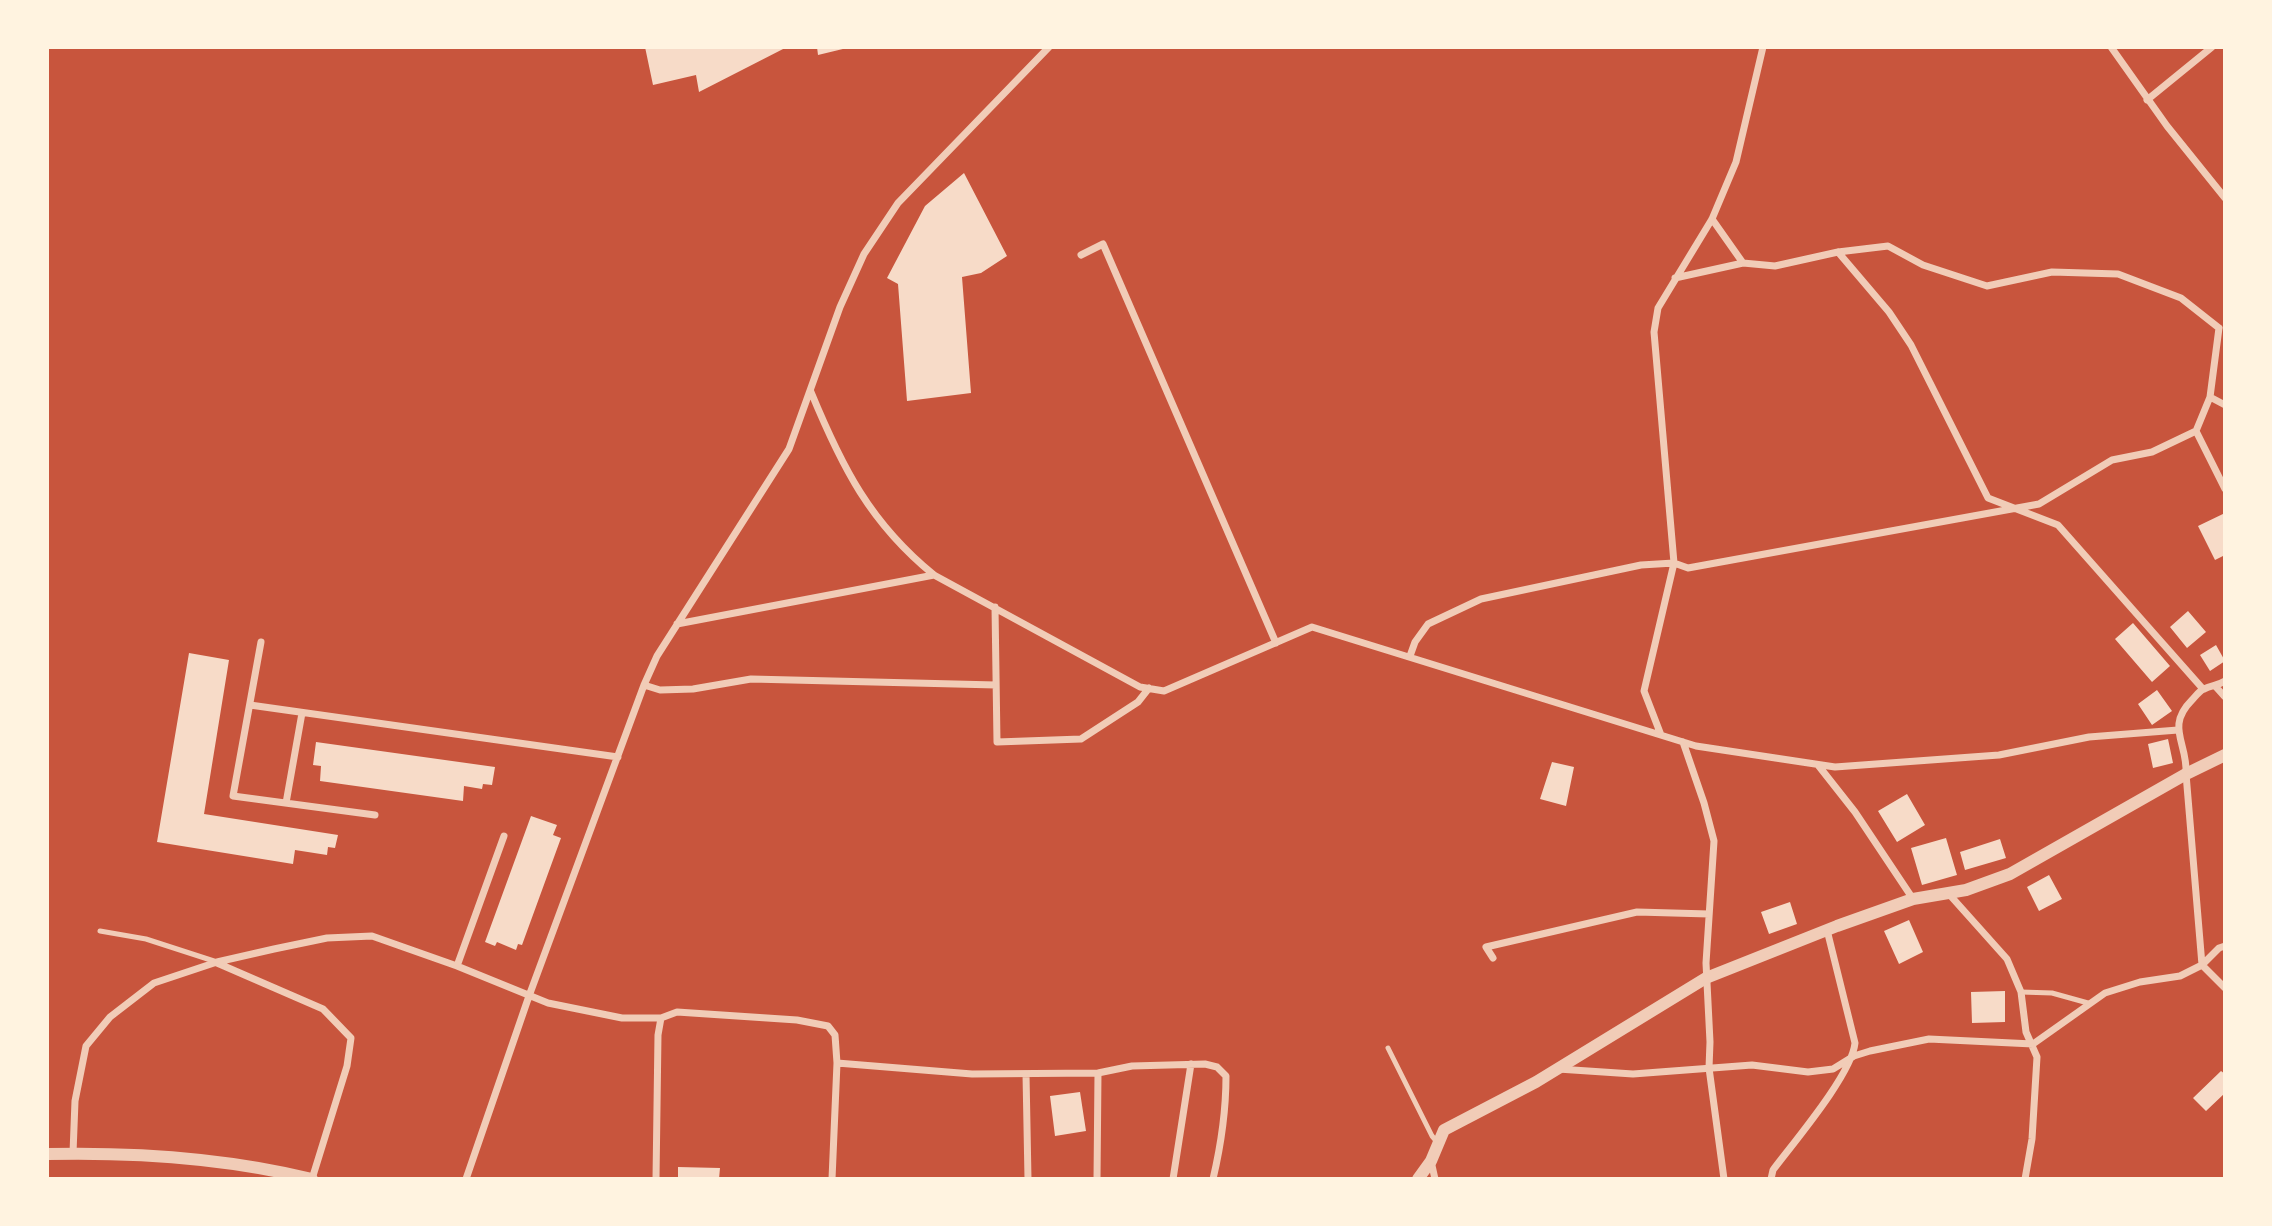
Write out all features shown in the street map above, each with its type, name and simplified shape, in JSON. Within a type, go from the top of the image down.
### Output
[{"type":"street","points":[[466,1179],[529,996],[644,685],[657,656],[789,450],[840,307],[864,254],[898,203],[1049,47]]},
{"type":"street","points":[[1661,735],[1644,691],[1674,564],[1654,332],[1658,308],[1712,219],[1736,162],[1763,47]]},
{"type":"street","points":[[2111,47],[2147,100],[2225,198]]},
{"type":"street","points":[[2147,100],[2212,47]]},
{"type":"street","points":[[1712,219],[1743,263]]},
{"type":"street","points":[[1081,255],[1103,244],[1276,643]]},
{"type":"street","points":[[1410,656],[1415,642],[1428,624],[1481,599],[1641,565],[1674,564],[1688,568],[1859,539],[2039,504],[2112,460],[2152,452],[2196,431],[2210,397],[2222,325],[2181,299],[2119,274],[2052,272],[1987,286],[1923,265],[1888,246],[1775,266],[1743,263],[1675,278]]},
{"type":"street","points":[[1838,253],[1889,312],[1911,345],[1988,498],[2058,525],[2203,689]]},
{"type":"street","points":[[811,392],[835,450],[876,518],[909,555],[934,575],[1140,687],[1164,691],[1311,627],[1696,746],[1835,767],[1999,755],[2089,737],[2178,730]]},
{"type":"street","points":[[2210,397],[2225,405]]},
{"type":"street","points":[[2196,431],[2225,489]]},
{"type":"street","points":[[677,624],[934,575]]},
{"type":"street","points":[[995,607],[997,741],[1081,739],[1138,702],[1149,688]]},
{"type":"street","points":[[261,642],[233,796],[375,816]]},
{"type":"street","points":[[644,685],[660,690],[694,689],[751,679],[996,685]]},
{"type":"street","points":[[2225,681],[2216,687],[2203,689],[2181,712],[2178,730],[2186,760],[2202,965],[2225,988]]},
{"type":"street","points":[[2216,687],[2225,697]]},
{"type":"street","points":[[250,705],[618,757]]},
{"type":"street","points":[[286,803],[302,713]]},
{"type":"street","points":[[1683,742],[1714,841],[1706,978],[1709,1068],[1724,1179]]},
{"type":"street","points":[[1418,1179],[1431,1161],[1444,1130],[1558,1069],[1706,978],[1913,899],[1966,890],[2010,874],[2186,774],[2225,755]]},
{"type":"street","points":[[1818,764],[1855,812],[1913,899]]},
{"type":"street","points":[[457,966],[504,836]]},
{"type":"street","points":[[1948,893],[2007,959],[2021,992],[2026,1032],[2037,1057],[2032,1139],[2025,1179]]},
{"type":"street","points":[[1493,958],[1486,947],[1637,912],[1709,914]]},
{"type":"street","points":[[1771,1179],[1773,1170],[1854,1056],[1855,1043],[1827,930]]},
{"type":"street","points":[[73,1153],[75,1101],[86,1046],[110,1017],[155,983],[217,962],[327,938],[372,936],[457,966],[548,1003],[578,1011],[622,1018],[662,1018],[677,1012],[797,1020],[828,1026],[835,1035],[837,1063],[832,1179]]},
{"type":"street","points":[[1558,1069],[1633,1074],[1752,1065],[1808,1072],[1833,1069],[1854,1056],[1929,1039],[2033,1044],[2105,993],[2140,982],[2180,976],[2202,965],[2219,948],[2225,946]]},
{"type":"street","points":[[47,1154],[148,1155],[229,1163],[312,1179],[347,1066],[351,1038],[323,1009],[217,962]]},
{"type":"street","points":[[656,1179],[658,1035],[662,1018]]},
{"type":"street","points":[[837,1063],[972,1074],[1098,1073],[1132,1066],[1191,1064],[1217,1067],[1226,1076],[1219,1152],[1213,1179]]},
{"type":"street","points":[[1173,1179],[1191,1064]]},
{"type":"street","points":[[1097,1179],[1098,1073]]},
{"type":"street","points":[[1026,1074],[1028,1179]]},
{"type":"street","points":[[1431,1161],[1435,1179]]},
{"type":"lane","points":[[100,932],[146,939],[217,962]]},
{"type":"lane","points":[[2021,992],[2052,993],[2088,1003]]},
{"type":"lane","points":[[1388,1048],[1438,1143]]},
{"type":"building","points":[[645,47],[787,47],[699,92],[696,75],[653,85]]},
{"type":"building","points":[[817,47],[847,47],[847,48],[818,55]]},
{"type":"building","points":[[964,173],[1007,256],[981,273],[962,277],[971,393],[907,401],[898,284],[887,278],[925,206]]},
{"type":"building","points":[[2225,513],[2225,555],[2215,560],[2198,526]]},
{"type":"building","points":[[2188,611],[2206,632],[2187,648],[2170,627]]},
{"type":"building","points":[[2133,623],[2170,666],[2152,682],[2115,639]]},
{"type":"building","points":[[2216,645],[2225,661],[2210,671],[2200,655]]},
{"type":"building","points":[[189,653],[229,660],[204,814],[338,835],[335,848],[328,847],[327,855],[295,850],[293,864],[157,842]]},
{"type":"building","points":[[2157,690],[2172,711],[2152,725],[2138,704]]},
{"type":"building","points":[[2168,739],[2173,763],[2153,768],[2148,744]]},
{"type":"building","points":[[316,742],[495,767],[492,785],[483,784],[482,789],[464,786],[463,801],[320,781],[321,766],[313,765]]},
{"type":"building","points":[[1552,762],[1574,767],[1566,806],[1540,799]]},
{"type":"building","points":[[1907,794],[1925,825],[1897,842],[1878,811]]},
{"type":"building","points":[[531,816],[557,825],[553,835],[561,838],[522,945],[518,944],[516,950],[497,942],[495,946],[485,942]]},
{"type":"building","points":[[1946,838],[1957,875],[1922,885],[1911,848]]},
{"type":"building","points":[[2000,839],[2006,858],[1965,870],[1960,852]]},
{"type":"building","points":[[2049,875],[2062,899],[2039,911],[2027,887]]},
{"type":"building","points":[[1790,902],[1797,924],[1769,934],[1761,912]]},
{"type":"building","points":[[1909,920],[1923,952],[1899,964],[1884,931]]},
{"type":"building","points":[[2005,991],[2005,1022],[1972,1023],[1971,992]]},
{"type":"building","points":[[2221,1071],[2225,1074],[2225,1093],[2206,1111],[2193,1098]]},
{"type":"building","points":[[1080,1092],[1086,1131],[1055,1136],[1050,1096]]},
{"type":"building","points":[[678,1167],[720,1168],[719,1179],[678,1179]]}]
